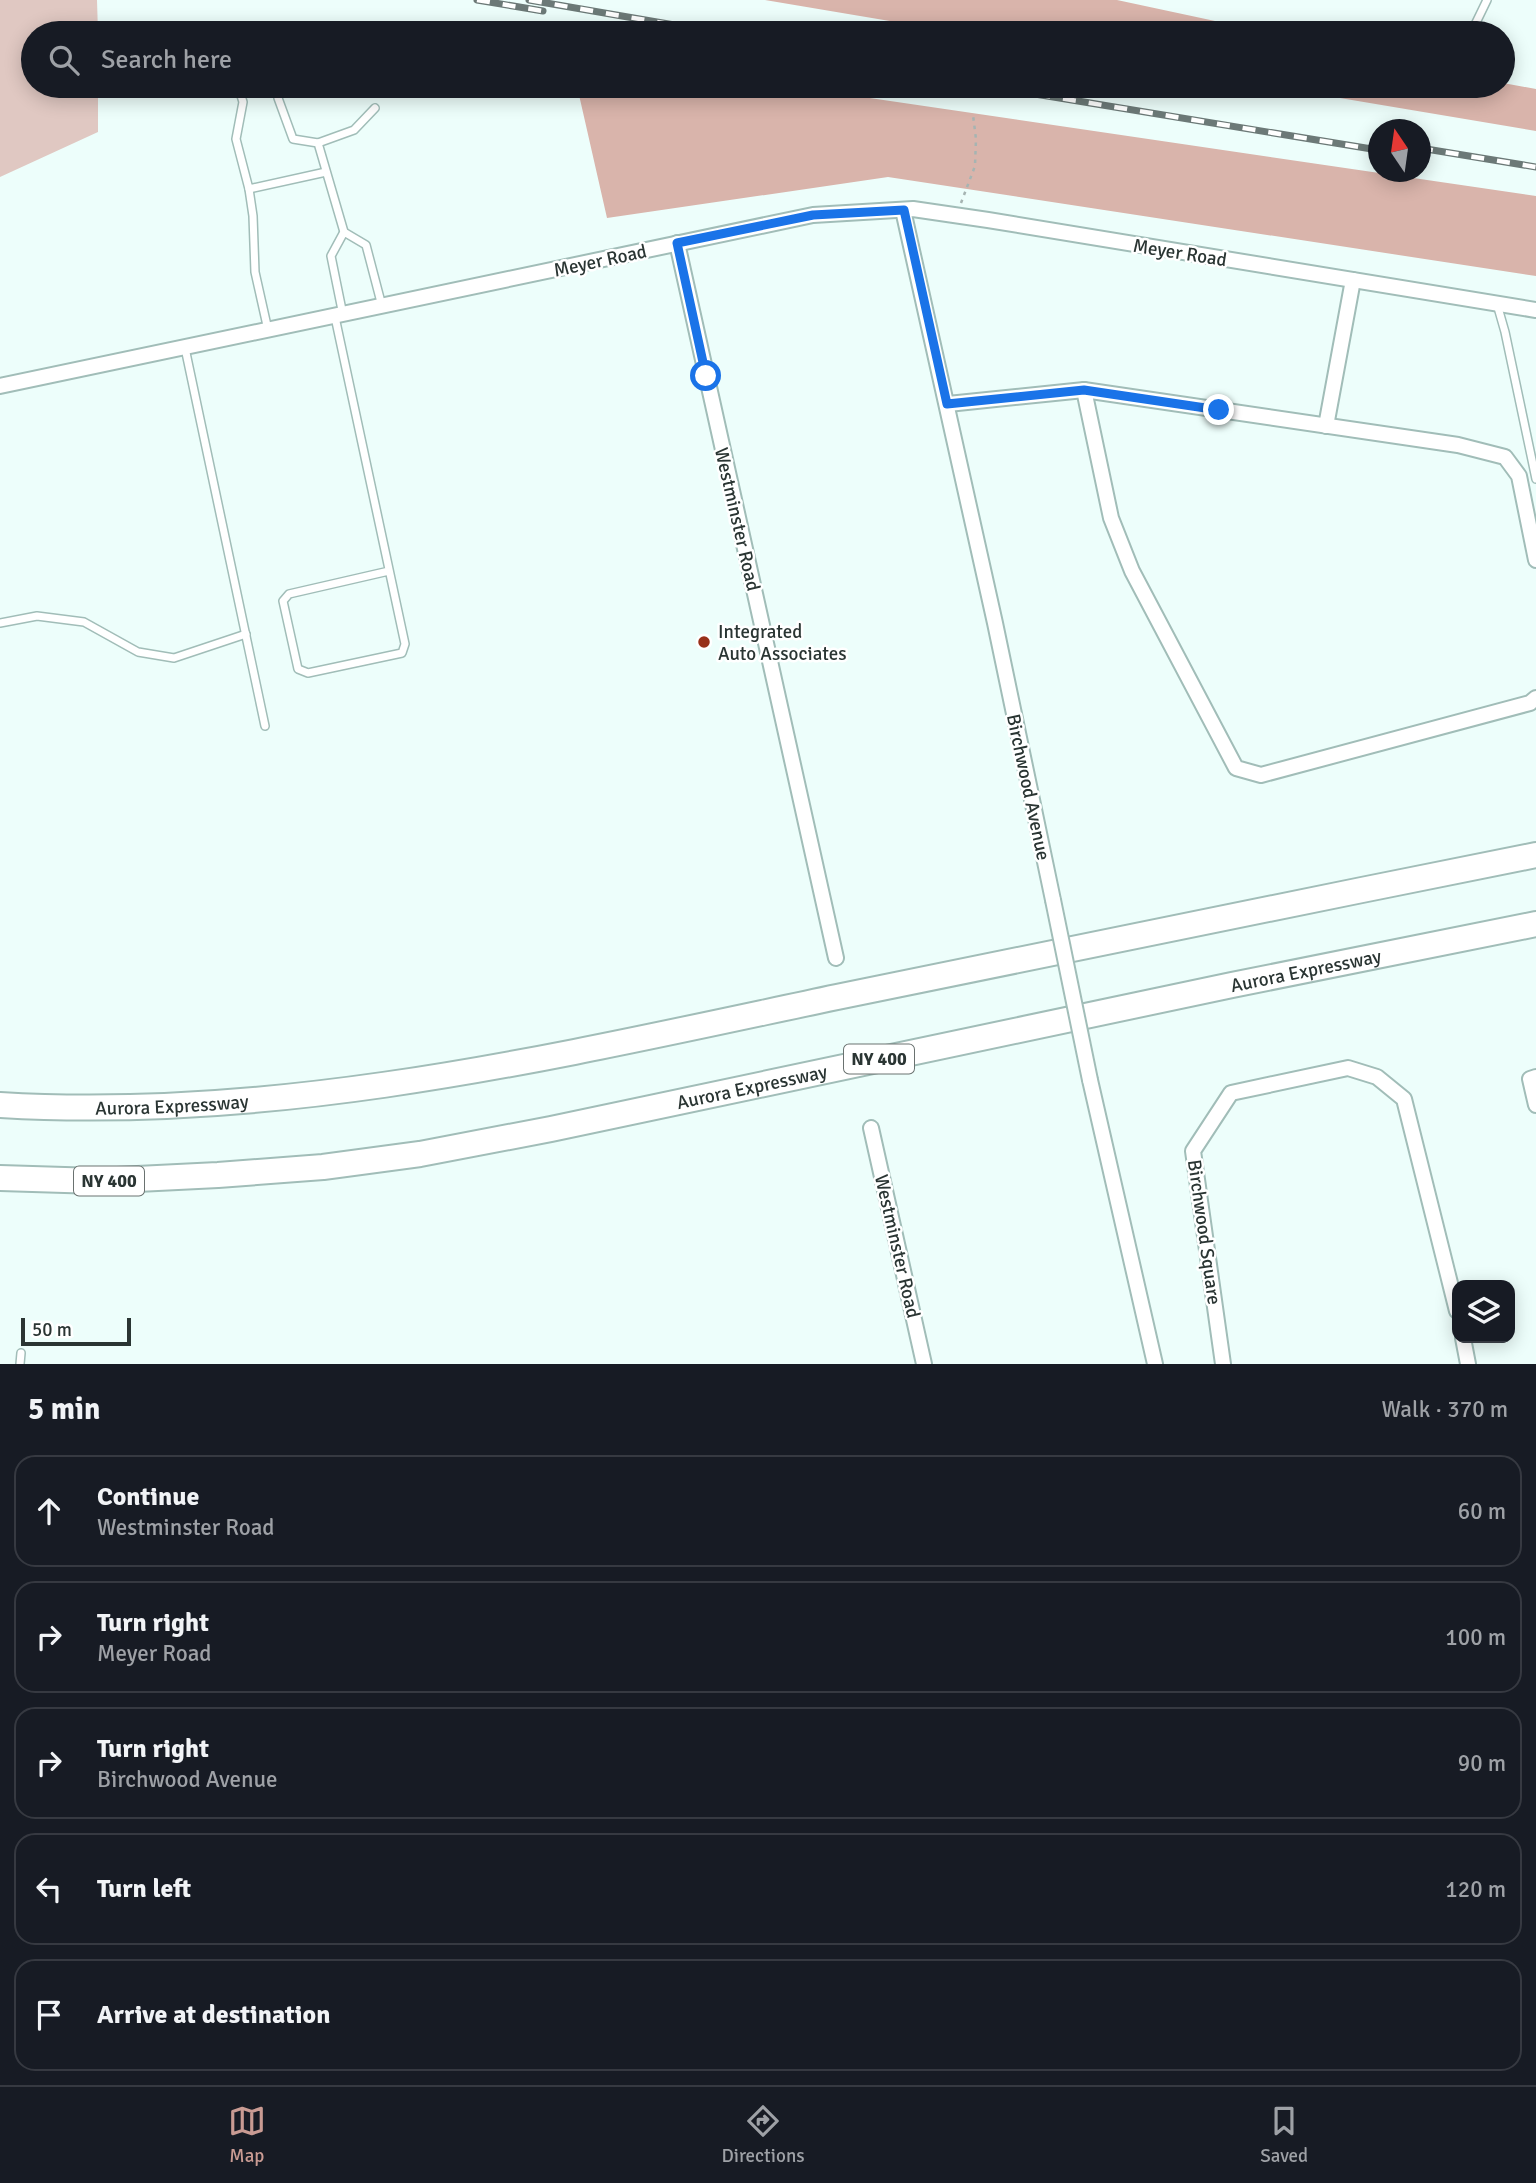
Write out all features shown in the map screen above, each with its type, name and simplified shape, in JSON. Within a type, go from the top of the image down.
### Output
[{"type":"highway","name":"Aurora Expressway","points":[[0,1105],[167,1105],[260,1101],[377,1088],[628,1041],[1536,855]]},
{"type":"highway","name":"Aurora Expressway","points":[[0,1178],[97,1181],[218,1175],[323,1167],[420,1154],[1536,924]]},
{"type":"street","name":"Meyer Road","points":[[0,386],[813,215],[904,210],[956,216],[1536,310]]},
{"type":"street","name":"Birchwood Avenue","points":[[904,210],[1090,1080],[1154,1364]]},
{"type":"street","name":"Westminster Road","points":[[677,243],[835,958]]},
{"type":"street","points":[[1326,426],[1353,280]]},
{"type":"street","points":[[947,404],[1084,390],[1458,445],[1505,457],[1519,476],[1536,560]]},
{"type":"street","points":[[1084,390],[1111,518],[1132,571],[1236,768],[1261,775],[1530,703],[1536,698]]},
{"type":"street","name":"Birchwood Square","points":[[1223,1364],[1193,1151],[1231,1093],[1348,1068],[1377,1077],[1404,1098],[1452,1284]]},
{"type":"street","points":[[1536,1077],[1530,1079],[1536,1105]]},
{"type":"street","name":"Westminster Road","points":[[871,1128],[924,1364]]},
{"type":"street","points":[[1464,1343],[1468,1364]]},
{"type":"lane","points":[[1477,21],[1487,0]]},
{"type":"lane","points":[[242,98],[236,139],[249,189],[255,272],[268,330]]},
{"type":"lane","points":[[278,98],[293,139],[318,143],[354,130],[375,108]]},
{"type":"lane","points":[[318,143],[344,232],[366,245],[382,307]]},
{"type":"lane","points":[[249,189],[326,172]]},
{"type":"lane","points":[[344,232],[331,256],[339,316],[405,644],[402,653],[307,673],[298,668],[283,601],[289,594],[389,571]]},
{"type":"lane","points":[[1496,303],[1505,332],[1536,479]]},
{"type":"lane","points":[[186,348],[265,726]]},
{"type":"lane","points":[[0,623],[37,616],[84,622],[138,652],[174,658],[246,634]]},
{"type":"lane","points":[[20,1364],[21,1353]]},
{"type":"path","points":[[956,216],[975,166],[973,115]]},
{"type":"shaded area","points":[[0,0],[97,0],[98,21],[21,21],[21,98],[98,98],[98,132],[0,177]]},
{"type":"shaded area","points":[[765,0],[1117,0],[1215,21],[890,21]]},
{"type":"shaded area","points":[[1515,85],[1536,89],[1536,131],[1340,98],[1515,98]]},
{"type":"shaded area","points":[[580,98],[870,98],[1368,171],[1368,182],[1431,181],[1536,196],[1536,276],[888,177],[607,218]]},
{"type":"railway","points":[[477,0],[543,11]]},
{"type":"railway","points":[[529,0],[651,21]]},
{"type":"railway","points":[[1060,98],[1368,148]]},
{"type":"railway","points":[[1431,150],[1536,167]]},
{"type":"place","name":"Integrated Auto Associates","points":[[704,642]]},
{"type":"route","points":[[706,376],[677,243],[813,215],[904,210],[947,404],[1084,390],[1219,410]]}]
